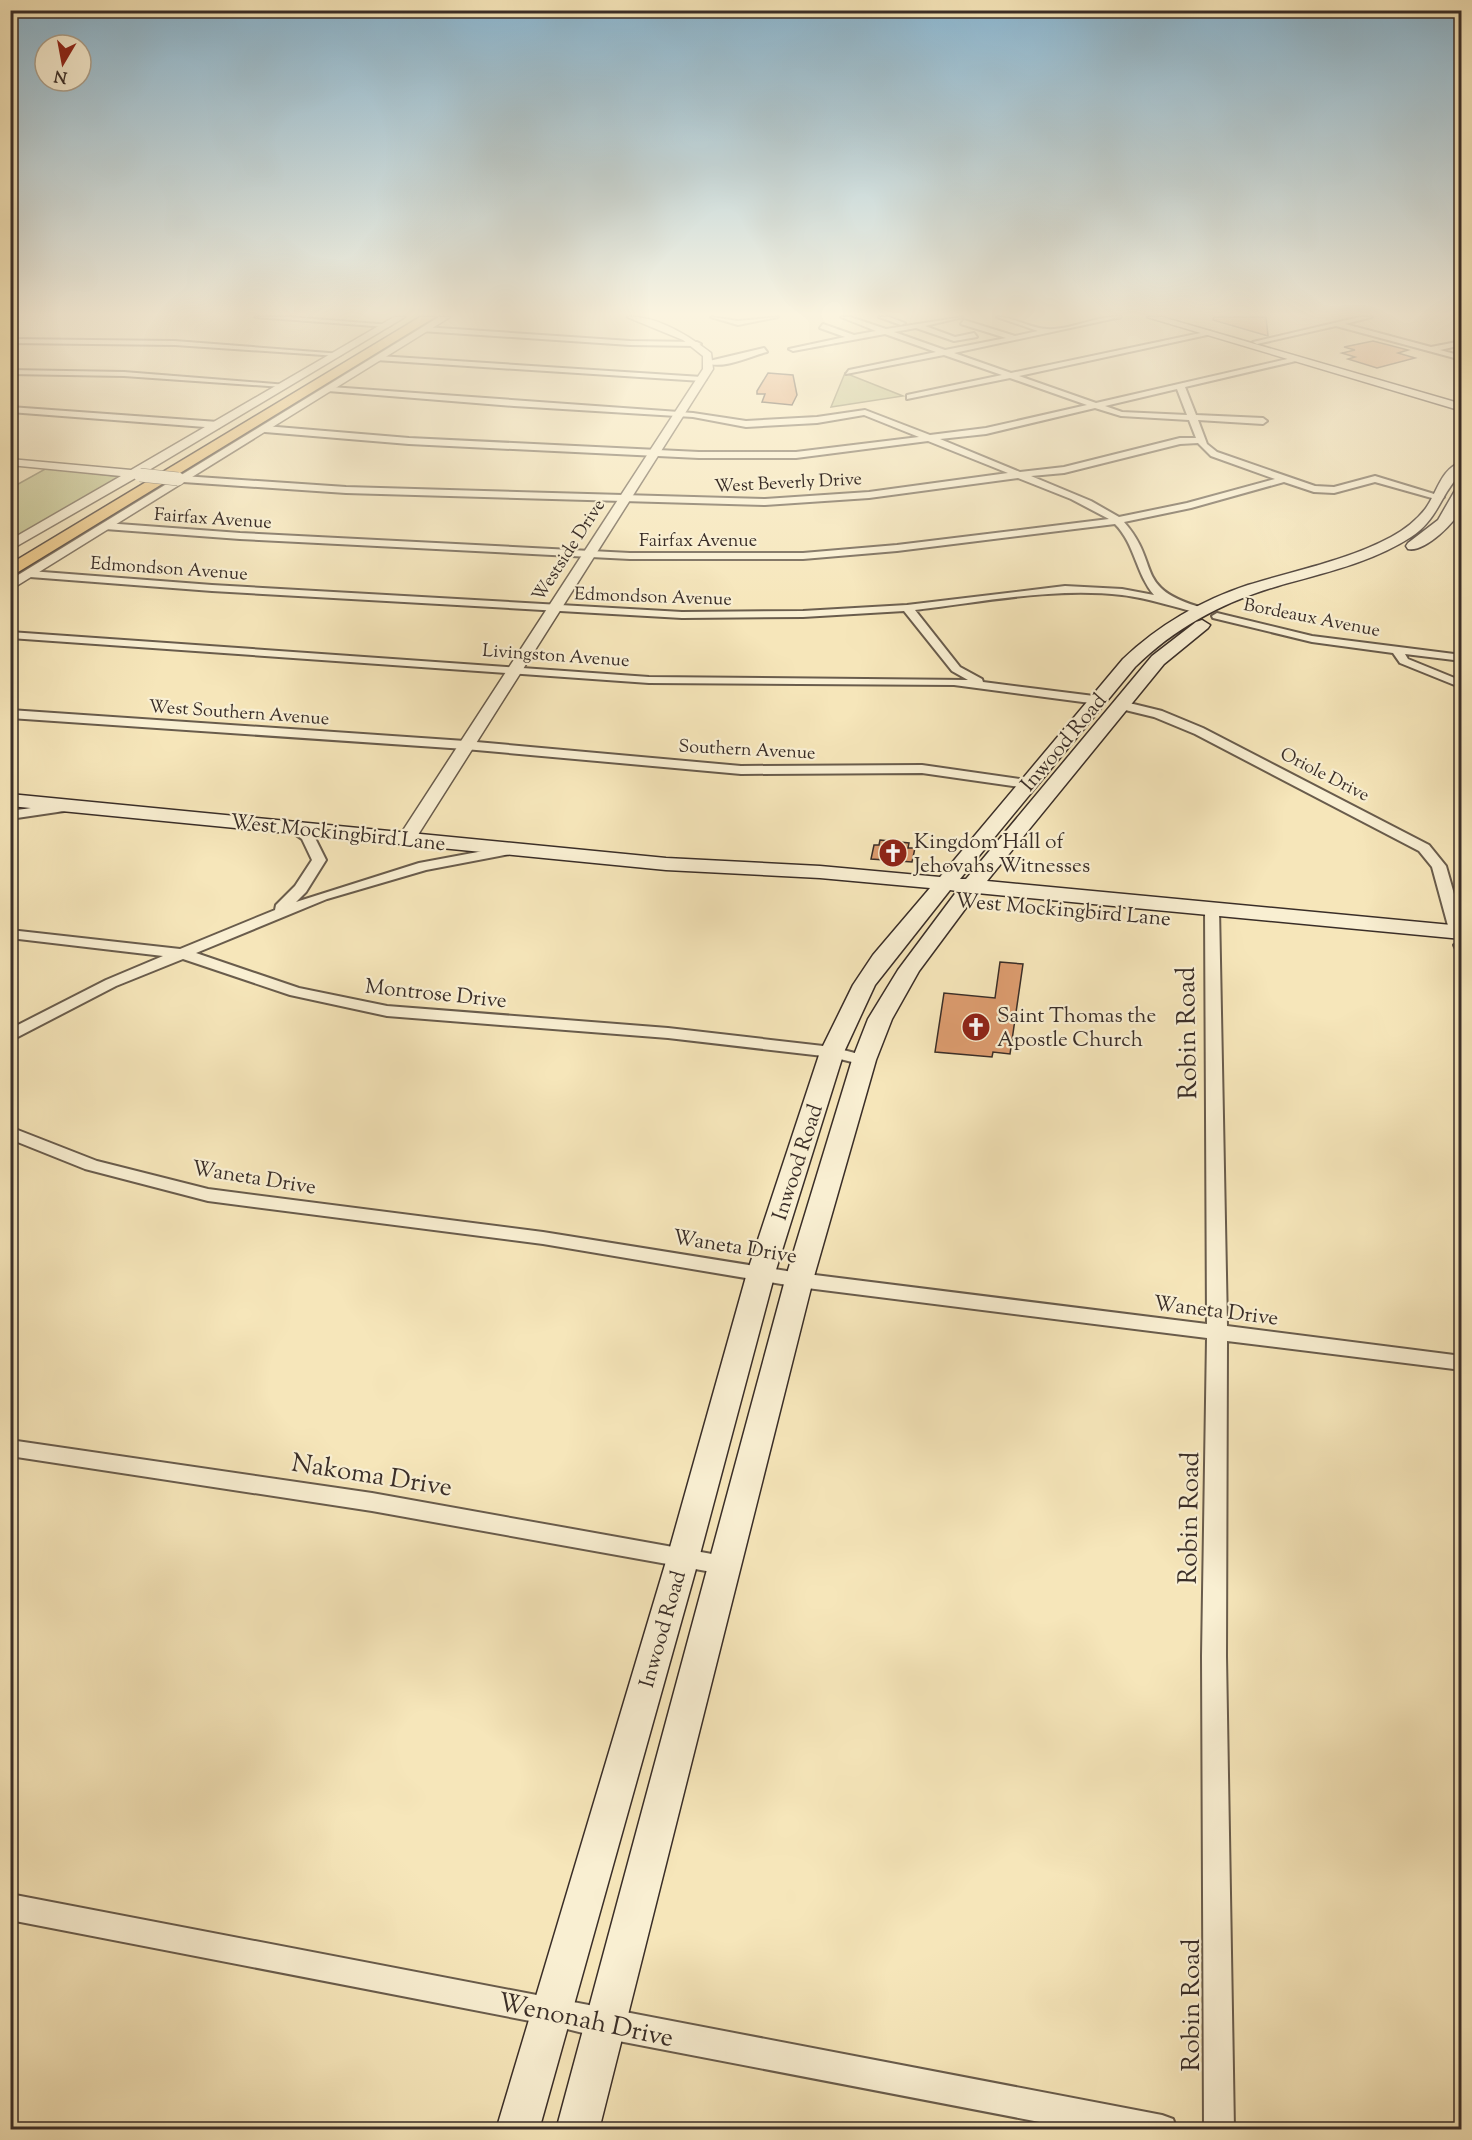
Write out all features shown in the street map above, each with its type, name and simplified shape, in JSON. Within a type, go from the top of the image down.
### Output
[{"type":"highway","points":[[15,566],[42,538],[246,417]]},
{"type":"highway","points":[[15,566],[267,417]]},
{"type":"main road","name":"Inwood Road","points":[[576,2130],[799,1280],[864,1060],[894,993],[955,891],[1028,784],[1147,645],[1209,613],[1390,543],[1415,528],[1438,498],[1447,479],[1461,467]]},
{"type":"main road","name":"Inwood Road","points":[[517,2130],[683,1558],[761,1273],[832,1052],[864,985],[881,960],[955,891],[1167,651],[1209,613],[1378,563],[1411,548],[1434,532],[1447,519],[1459,496]]},
{"type":"main road","points":[[1438,498],[1459,496]]},
{"type":"main road","points":[[1415,528],[1434,532]]},
{"type":"main road","points":[[1098,700],[1121,705]]},
{"type":"main road","name":"West Mockingbird Lane","points":[[10,800],[666,864],[696,872],[955,891],[1460,941]]},
{"type":"street","points":[[112,417],[218,425]]},
{"type":"street","points":[[10,546],[137,474],[231,417]]},
{"type":"street","points":[[10,586],[15,566],[105,526],[285,417]]},
{"type":"street","name":"Westside Drive","points":[[407,838],[551,609],[678,417]]},
{"type":"street","points":[[699,417],[746,424],[836,417]]},
{"type":"street","points":[[877,417],[1074,497],[1116,520],[1129,534],[1149,580],[1166,600]]},
{"type":"street","points":[[265,429],[410,441],[655,453],[731,456],[796,455],[986,431],[1046,417]]},
{"type":"street","points":[[1147,417],[1263,420]]},
{"type":"street","points":[[1193,419],[1205,448],[1214,454],[1314,489],[1327,490],[1375,479],[1438,498]]},
{"type":"street","name":"West Beverly Drive","points":[[181,479],[302,488],[697,502],[800,500],[869,495],[1064,470],[1180,441],[1201,440]]},
{"type":"street","points":[[10,462],[181,479]]},
{"type":"street","name":"Fairfax Avenue","points":[[105,526],[240,536],[587,554],[705,557],[832,554],[1116,520],[1188,506],[1284,479]]},
{"type":"street","name":"Edmondson Avenue","points":[[15,566],[551,609],[740,615],[907,608],[1065,589],[1113,591],[1166,600]]},
{"type":"street","name":"Bordeaux Avenue","points":[[1166,600],[1286,634],[1398,652],[1404,661],[1461,685]]},
{"type":"street","points":[[907,608],[956,669],[986,685]]},
{"type":"street","name":"Livingston Avenue","points":[[10,635],[689,681],[908,680],[986,685],[1098,700]]},
{"type":"street","points":[[1398,652],[1461,658]]},
{"type":"street","points":[[908,680],[944,674],[956,669]]},
{"type":"street","name":"Oriole Drive","points":[[1121,705],[1158,714],[1199,731],[1424,848],[1439,866],[1460,941]]},
{"type":"street","name":"West Southern Avenue","points":[[10,714],[465,745]]},
{"type":"street","name":"Southern Avenue","points":[[465,745],[741,770],[922,769],[1028,784]]},
{"type":"street","points":[[10,816],[71,806]]},
{"type":"street","points":[[275,914],[301,889],[319,860],[308,837],[292,827]]},
{"type":"street","points":[[10,1036],[111,983],[275,914],[394,873],[516,849]]},
{"type":"street","name":"Robin Road","points":[[1212,915],[1217,1333],[1214,1656],[1219,2130]]},
{"type":"street","name":"Montrose Drive","points":[[10,934],[184,954],[295,993],[387,1011],[462,1019],[609,1027],[832,1052],[864,1060]]},
{"type":"street","name":"Waneta Drive","points":[[10,1132],[91,1165],[208,1194],[543,1238],[799,1280],[1461,1364]]},
{"type":"street","name":"Nakoma Drive","points":[[10,1448],[372,1502],[723,1565]]},
{"type":"street","name":"Wenonah Drive","points":[[10,1907],[551,2011],[603,2024],[1162,2130]]},
{"type":"green space","points":[[47,468],[123,477],[11,542],[11,488]]},
{"type":"building","name":"Kingdom Hall of Jehovahs Witnesses","points":[[880,840],[909,843],[908,848],[915,848],[912,862],[871,859],[874,845],[879,845]]},
{"type":"building","points":[[1000,962],[1023,964],[1010,1054],[993,1052],[992,1057],[935,1052],[944,993],[995,998]]},
{"type":"place","name":"Kingdom Hall of Jehovahs Witnesses","points":[[893,853]]},
{"type":"place","name":"Saint Thomas the Apostle Church","points":[[976,1027]]}]
